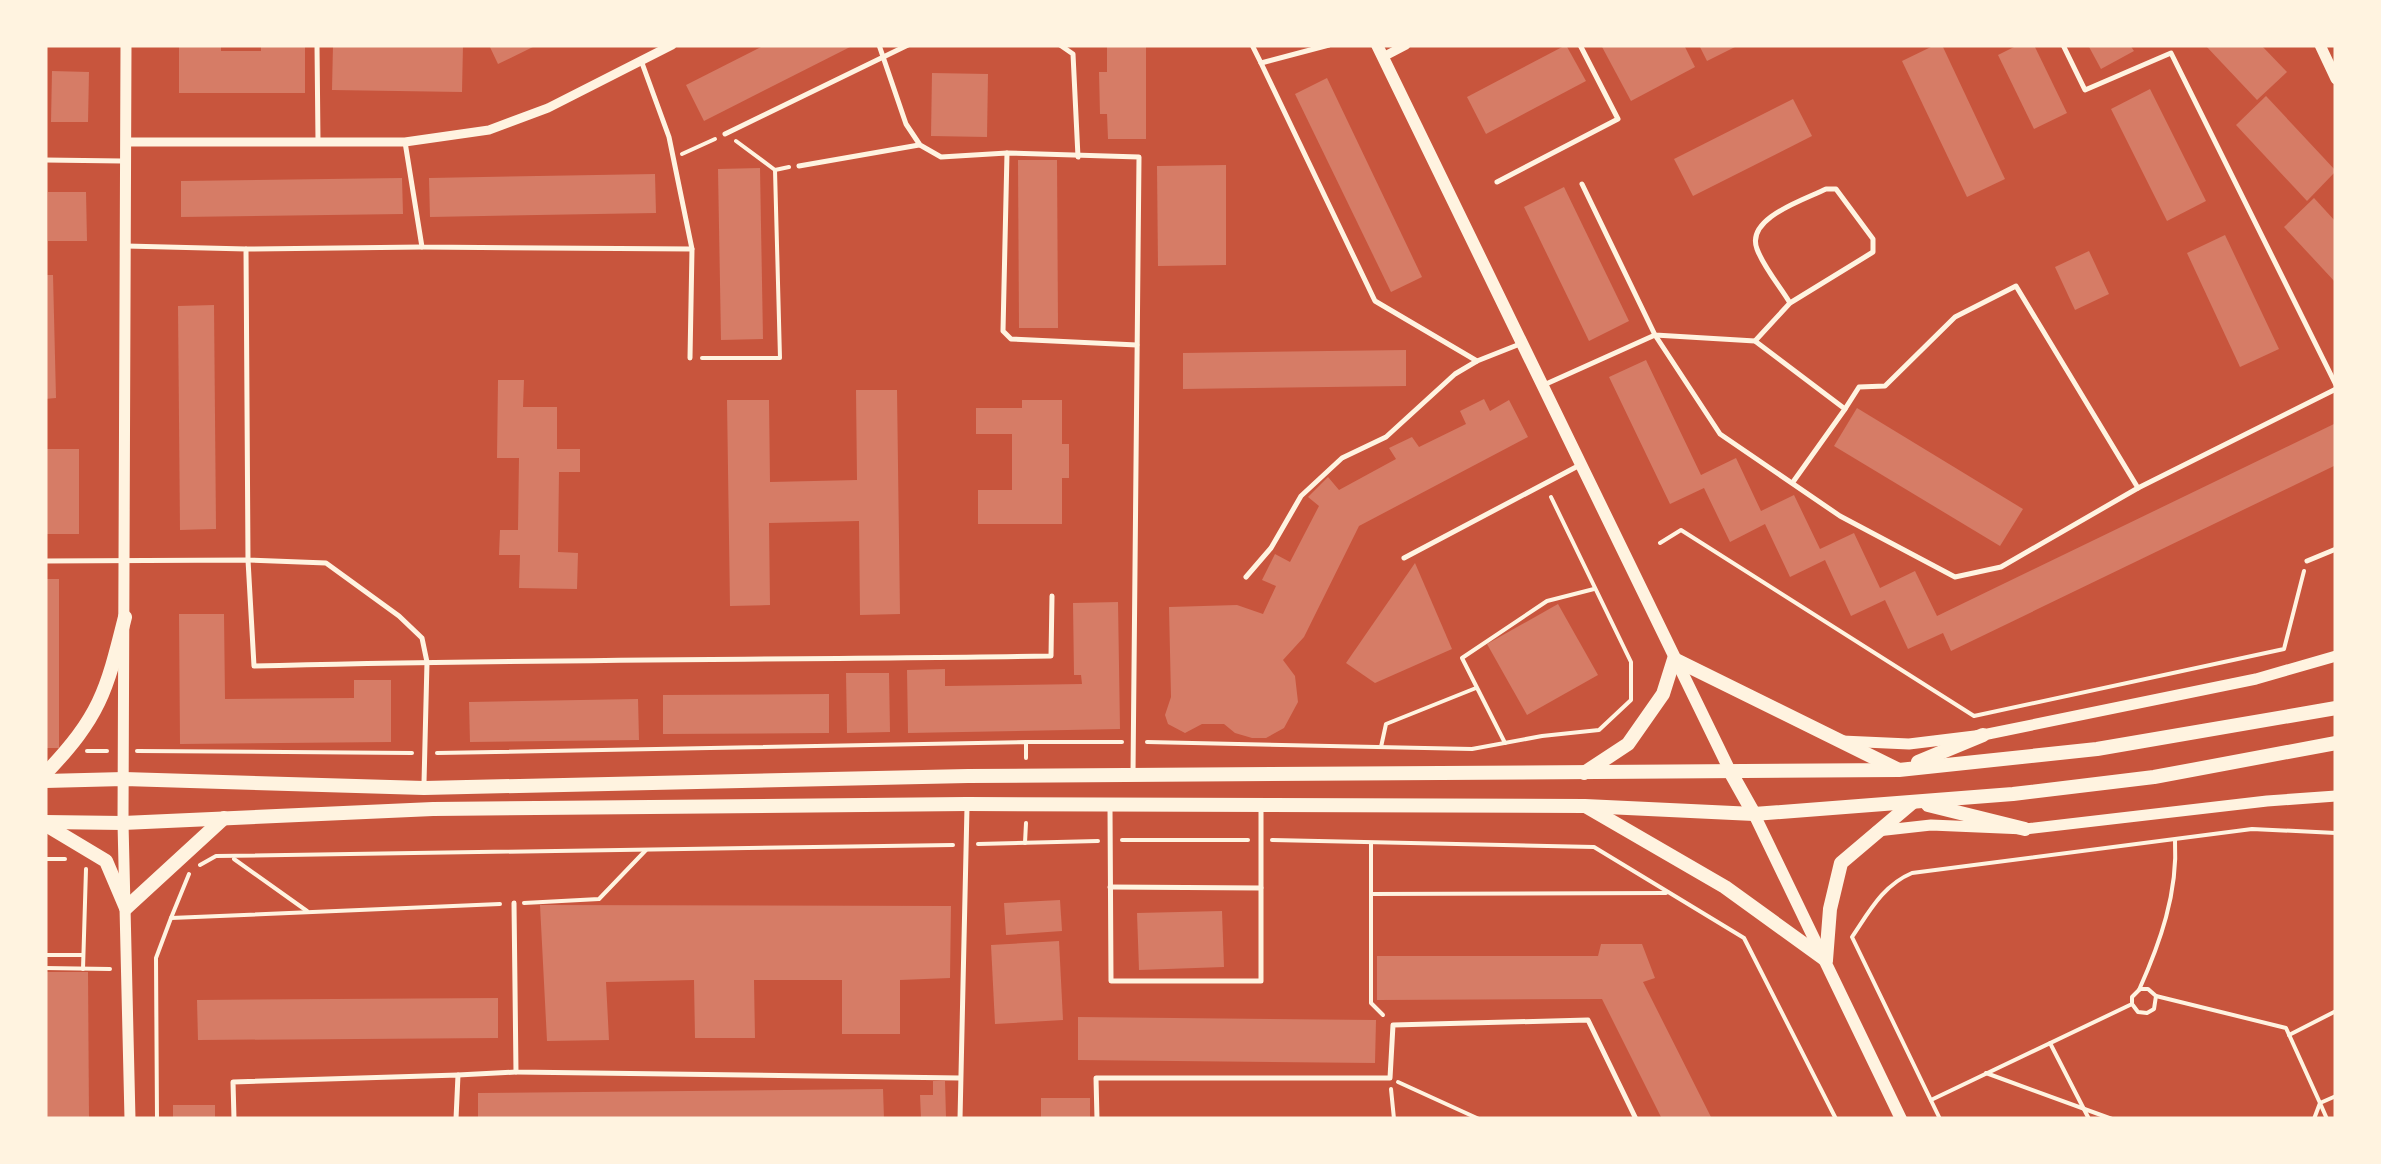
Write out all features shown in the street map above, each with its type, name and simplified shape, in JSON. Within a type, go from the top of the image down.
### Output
[{"type":"main road","points":[[1380,51],[1674,659],[1826,960],[1900,1119]]},
{"type":"main road","points":[[45,778],[80,738],[98,709],[110,679],[124,616]]},
{"type":"main road","points":[[1674,659],[1899,770]]},
{"type":"main road","points":[[1584,774],[1628,744],[1663,694],[1674,659]]},
{"type":"main road","points":[[45,778],[424,788],[968,776],[1133,778],[1899,770],[2097,750],[2336,708]]},
{"type":"main road","points":[[1899,770],[1983,734]]},
{"type":"main road","points":[[45,823],[432,809],[967,804],[1585,806],[1754,814],[2013,794],[2154,777],[2336,743]]},
{"type":"main road","points":[[967,804],[968,776]]},
{"type":"main road","points":[[1913,802],[2025,830]]},
{"type":"main road","points":[[1826,960],[1830,909],[1841,864],[1913,802]]},
{"type":"main road","points":[[1585,806],[1725,887],[1826,960]]},
{"type":"main road","points":[[45,823],[106,861],[126,908],[224,818]]},
{"type":"street","points":[[126,45],[123,823],[130,1119]]},
{"type":"street","points":[[126,142],[405,142],[488,130],[548,108],[672,45]]},
{"type":"street","points":[[1380,51],[1406,45]]},
{"type":"street","points":[[2320,45],[2336,79]]},
{"type":"street","points":[[1842,741],[1909,744],[1983,734],[2256,679],[2336,656]]},
{"type":"street","points":[[1877,831],[1931,826],[2025,830],[2267,800],[2336,796]]},
{"type":"lane","points":[[317,45],[318,141]]},
{"type":"lane","points":[[879,45],[906,124],[920,145],[941,156],[1007,152],[1139,158],[1133,778]]},
{"type":"lane","points":[[726,134],[908,45]]},
{"type":"lane","points":[[1060,45],[1074,54],[1078,157]]},
{"type":"lane","points":[[1252,45],[1375,301],[1477,361]]},
{"type":"lane","points":[[1261,62],[1329,45]]},
{"type":"lane","points":[[1497,182],[1618,119],[1580,45]]},
{"type":"lane","points":[[1582,184],[1655,335],[1720,434],[1840,516],[1955,577],[2001,567],[2138,488],[2336,387],[2171,53],[2085,90],[2063,45]]},
{"type":"lane","points":[[640,60],[674,158],[692,250],[690,358]]},
{"type":"lane","points":[[405,142],[422,247]]},
{"type":"lane","points":[[799,166],[920,145]]},
{"type":"lane","points":[[1007,152],[1003,331],[1011,339],[1137,344]]},
{"type":"lane","points":[[45,160],[126,161]]},
{"type":"lane","points":[[1755,341],[1790,303],[1873,252],[1873,238],[1836,188],[1826,189],[1762,221],[1756,232],[1756,247],[1790,303]]},
{"type":"lane","points":[[126,246],[692,250]]},
{"type":"lane","points":[[246,249],[248,560],[254,666],[1051,656],[1052,596]]},
{"type":"lane","points":[[1793,482],[1859,387],[1885,386],[1955,317],[2016,286],[2138,488]]},
{"type":"lane","points":[[1544,386],[1655,335],[1755,341],[1845,409]]},
{"type":"lane","points":[[1246,577],[1271,548],[1302,496],[1342,458],[1386,437],[1455,374],[1523,343]]},
{"type":"lane","points":[[1404,558],[1581,464]]},
{"type":"lane","points":[[2306,561],[2336,549]]},
{"type":"lane","points":[[45,562],[326,563],[399,616],[422,638],[427,662],[424,788]]},
{"type":"lane","points":[[960,1119],[967,804]]},
{"type":"lane","points":[[1110,804],[1110,982],[1261,980],[1260,804]]},
{"type":"lane","points":[[1110,887],[1261,888]]},
{"type":"lane","points":[[514,903],[516,1072]]},
{"type":"lane","points":[[1097,1119],[1096,1078],[1390,1078],[1393,1025],[1588,1020],[1636,1119]]},
{"type":"lane","points":[[234,1119],[233,1082],[516,1072],[960,1078]]},
{"type":"lane","points":[[456,1119],[458,1076]]},
{"type":"path","points":[[674,158],[726,134],[775,170],[799,166]]},
{"type":"path","points":[[690,358],[780,358],[775,170]]},
{"type":"path","points":[[124,751],[425,753],[1026,742],[1472,749],[1599,730],[1632,700],[1632,662],[1544,483]]},
{"type":"path","points":[[1660,543],[1681,530],[1974,716],[2284,649],[2306,561]]},
{"type":"path","points":[[1505,742],[1462,658],[1548,601],[1596,588]]},
{"type":"path","points":[[1381,747],[1386,724],[1477,688]]},
{"type":"path","points":[[1026,742],[1026,776]]},
{"type":"path","points":[[1025,843],[1026,805]]},
{"type":"path","points":[[1940,1119],[1852,937],[1896,880],[1912,872],[2252,829],[2336,833]]},
{"type":"path","points":[[157,1119],[156,958],[193,869],[216,856],[1261,840],[1594,846],[1744,938],[1836,1119]]},
{"type":"path","points":[[2156,996],[2154,1009],[2147,1013],[2138,1012],[2132,1004],[2162,936],[2172,888],[2175,840]]},
{"type":"path","points":[[1372,842],[1371,1003],[1393,1025]]},
{"type":"path","points":[[171,918],[599,899],[646,850]]},
{"type":"path","points":[[230,856],[310,912]]},
{"type":"path","points":[[83,969],[86,860]]},
{"type":"path","points":[[1371,894],[1670,893]]},
{"type":"path","points":[[45,955],[84,955]]},
{"type":"path","points":[[45,968],[128,969]]},
{"type":"path","points":[[2139,990],[2148,989],[2156,996],[2286,1028],[2328,1119]]},
{"type":"path","points":[[1931,1100],[2132,1004]]},
{"type":"path","points":[[2289,1035],[2336,1010]]},
{"type":"path","points":[[2050,1043],[2089,1119]]},
{"type":"path","points":[[1986,1073],[2112,1119]]},
{"type":"path","points":[[1390,1078],[1394,1119]]},
{"type":"path","points":[[1390,1078],[1480,1119]]},
{"type":"path","points":[[2314,1119],[2320,1104],[2336,1096]]},
{"type":"building","points":[[179,45],[221,45],[221,51],[261,51],[261,45],[305,45],[305,93],[179,93]]},
{"type":"building","points":[[333,45],[463,45],[462,92],[332,90]]},
{"type":"building","points":[[489,45],[537,45],[498,64]]},
{"type":"building","points":[[765,45],[854,45],[704,121],[686,85]]},
{"type":"building","points":[[1107,45],[1146,45],[1146,139],[1108,139],[1107,114],[1100,114],[1099,72],[1107,72]]},
{"type":"building","points":[[1566,45],[1586,81],[1486,134],[1467,97]]},
{"type":"building","points":[[1601,45],[1684,45],[1695,67],[1631,101]]},
{"type":"building","points":[[1699,45],[1739,45],[1707,61]]},
{"type":"building","points":[[1942,45],[2005,179],[1967,197],[1902,61]]},
{"type":"building","points":[[2018,45],[2034,45],[2067,113],[2034,129],[1998,55]]},
{"type":"building","points":[[2088,45],[2130,45],[2134,51],[2101,69]]},
{"type":"building","points":[[2205,45],[2261,45],[2287,72],[2257,100]]},
{"type":"building","points":[[52,71],[89,72],[88,122],[51,122]]},
{"type":"building","points":[[932,73],[988,74],[987,137],[931,136]]},
{"type":"building","points":[[1327,78],[1422,277],[1391,292],[1295,94]]},
{"type":"building","points":[[2150,89],[2206,201],[2167,221],[2111,109]]},
{"type":"building","points":[[2266,96],[2336,171],[2307,201],[2236,125]]},
{"type":"building","points":[[1793,99],[1812,136],[1693,196],[1674,159]]},
{"type":"building","points":[[1018,160],[1057,160],[1058,328],[1019,328]]},
{"type":"building","points":[[1226,165],[1226,265],[1158,266],[1157,166]]},
{"type":"building","points":[[760,168],[763,339],[721,340],[718,169]]},
{"type":"building","points":[[655,174],[656,213],[430,217],[429,178]]},
{"type":"building","points":[[402,178],[403,214],[181,217],[181,181]]},
{"type":"building","points":[[1564,187],[1629,321],[1589,341],[1524,207]]},
{"type":"building","points":[[48,192],[86,192],[87,241],[48,241]]},
{"type":"building","points":[[2314,198],[2336,222],[2336,283],[2284,227]]},
{"type":"building","points":[[2225,235],[2279,349],[2240,367],[2187,253]]},
{"type":"building","points":[[2089,251],[2109,294],[2075,310],[2055,267]]},
{"type":"building","points":[[45,275],[53,275],[56,398],[45,399]]},
{"type":"building","points":[[214,305],[216,529],[180,530],[178,306]]},
{"type":"building","points":[[1406,350],[1406,386],[1183,389],[1183,353]]},
{"type":"building","points":[[1646,360],[1701,475],[1736,458],[1761,511],[1794,495],[1820,549],[1854,533],[1880,588],[1915,571],[1937,616],[2336,423],[2336,465],[1951,651],[1943,633],[1908,649],[1885,600],[1851,616],[1825,560],[1790,577],[1765,524],[1730,542],[1704,488],[1670,504],[1609,377]]},
{"type":"building","points":[[498,380],[524,380],[523,407],[557,407],[557,449],[580,449],[580,472],[559,472],[558,552],[578,553],[577,589],[519,588],[520,555],[499,555],[500,530],[518,530],[519,458],[497,458]]},
{"type":"building","points":[[856,390],[897,390],[900,614],[860,615],[859,521],[769,523],[770,605],[730,606],[727,400],[769,400],[770,482],[857,480]]},
{"type":"building","points":[[1484,399],[1490,411],[1509,400],[1528,437],[1359,526],[1304,637],[1283,660],[1295,676],[1298,702],[1284,728],[1266,738],[1252,738],[1235,733],[1224,724],[1202,724],[1185,733],[1168,724],[1165,715],[1171,697],[1169,607],[1237,605],[1263,614],[1276,586],[1262,580],[1275,554],[1290,562],[1319,506],[1308,497],[1328,477],[1339,490],[1396,459],[1389,448],[1412,437],[1419,447],[1466,424],[1460,411]]},
{"type":"building","points":[[1022,400],[1062,400],[1062,444],[1069,444],[1069,478],[1062,478],[1062,524],[978,524],[978,490],[1012,490],[1012,434],[976,434],[976,408],[1022,408]]},
{"type":"building","points":[[1857,408],[2023,509],[2000,546],[1834,446]]},
{"type":"building","points":[[45,449],[79,449],[79,534],[45,534]]},
{"type":"building","points":[[1415,563],[1452,649],[1375,683],[1346,663]]},
{"type":"building","points":[[45,579],[59,579],[59,748],[45,748]]},
{"type":"building","points":[[1118,602],[1120,729],[908,733],[907,670],[945,669],[945,686],[1082,684],[1081,675],[1074,675],[1073,603]]},
{"type":"building","points":[[1558,604],[1598,675],[1527,715],[1487,644]]},
{"type":"building","points":[[179,614],[224,614],[225,699],[354,698],[354,680],[391,680],[391,742],[180,744]]},
{"type":"building","points":[[846,673],[889,673],[890,732],[847,733]]},
{"type":"building","points":[[829,694],[829,733],[663,734],[663,695]]},
{"type":"building","points":[[638,699],[639,740],[470,742],[469,702]]},
{"type":"building","points":[[1060,900],[1062,931],[1006,935],[1004,903]]},
{"type":"building","points":[[540,905],[951,906],[950,978],[900,980],[900,1034],[842,1034],[842,980],[754,980],[755,1038],[695,1038],[694,980],[606,982],[609,1040],[547,1041]]},
{"type":"building","points":[[1222,911],[1224,967],[1139,970],[1137,913]]},
{"type":"building","points":[[1059,941],[1063,1020],[995,1024],[991,945]]},
{"type":"building","points":[[1601,944],[1642,944],[1655,978],[1643,982],[1712,1119],[1662,1119],[1602,999],[1377,1000],[1377,956],[1598,956]]},
{"type":"building","points":[[45,972],[88,972],[89,1119],[45,1119]]},
{"type":"building","points":[[498,998],[498,1038],[198,1040],[197,1000]]},
{"type":"building","points":[[1078,1017],[1376,1020],[1375,1063],[1078,1060]]},
{"type":"building","points":[[933,1081],[945,1081],[946,1117],[921,1118],[920,1095],[933,1095]]},
{"type":"building","points":[[883,1089],[884,1119],[478,1119],[478,1093]]},
{"type":"building","points":[[1041,1098],[1090,1098],[1090,1119],[1041,1119]]},
{"type":"building","points":[[173,1105],[215,1105],[215,1119],[173,1119]]}]
